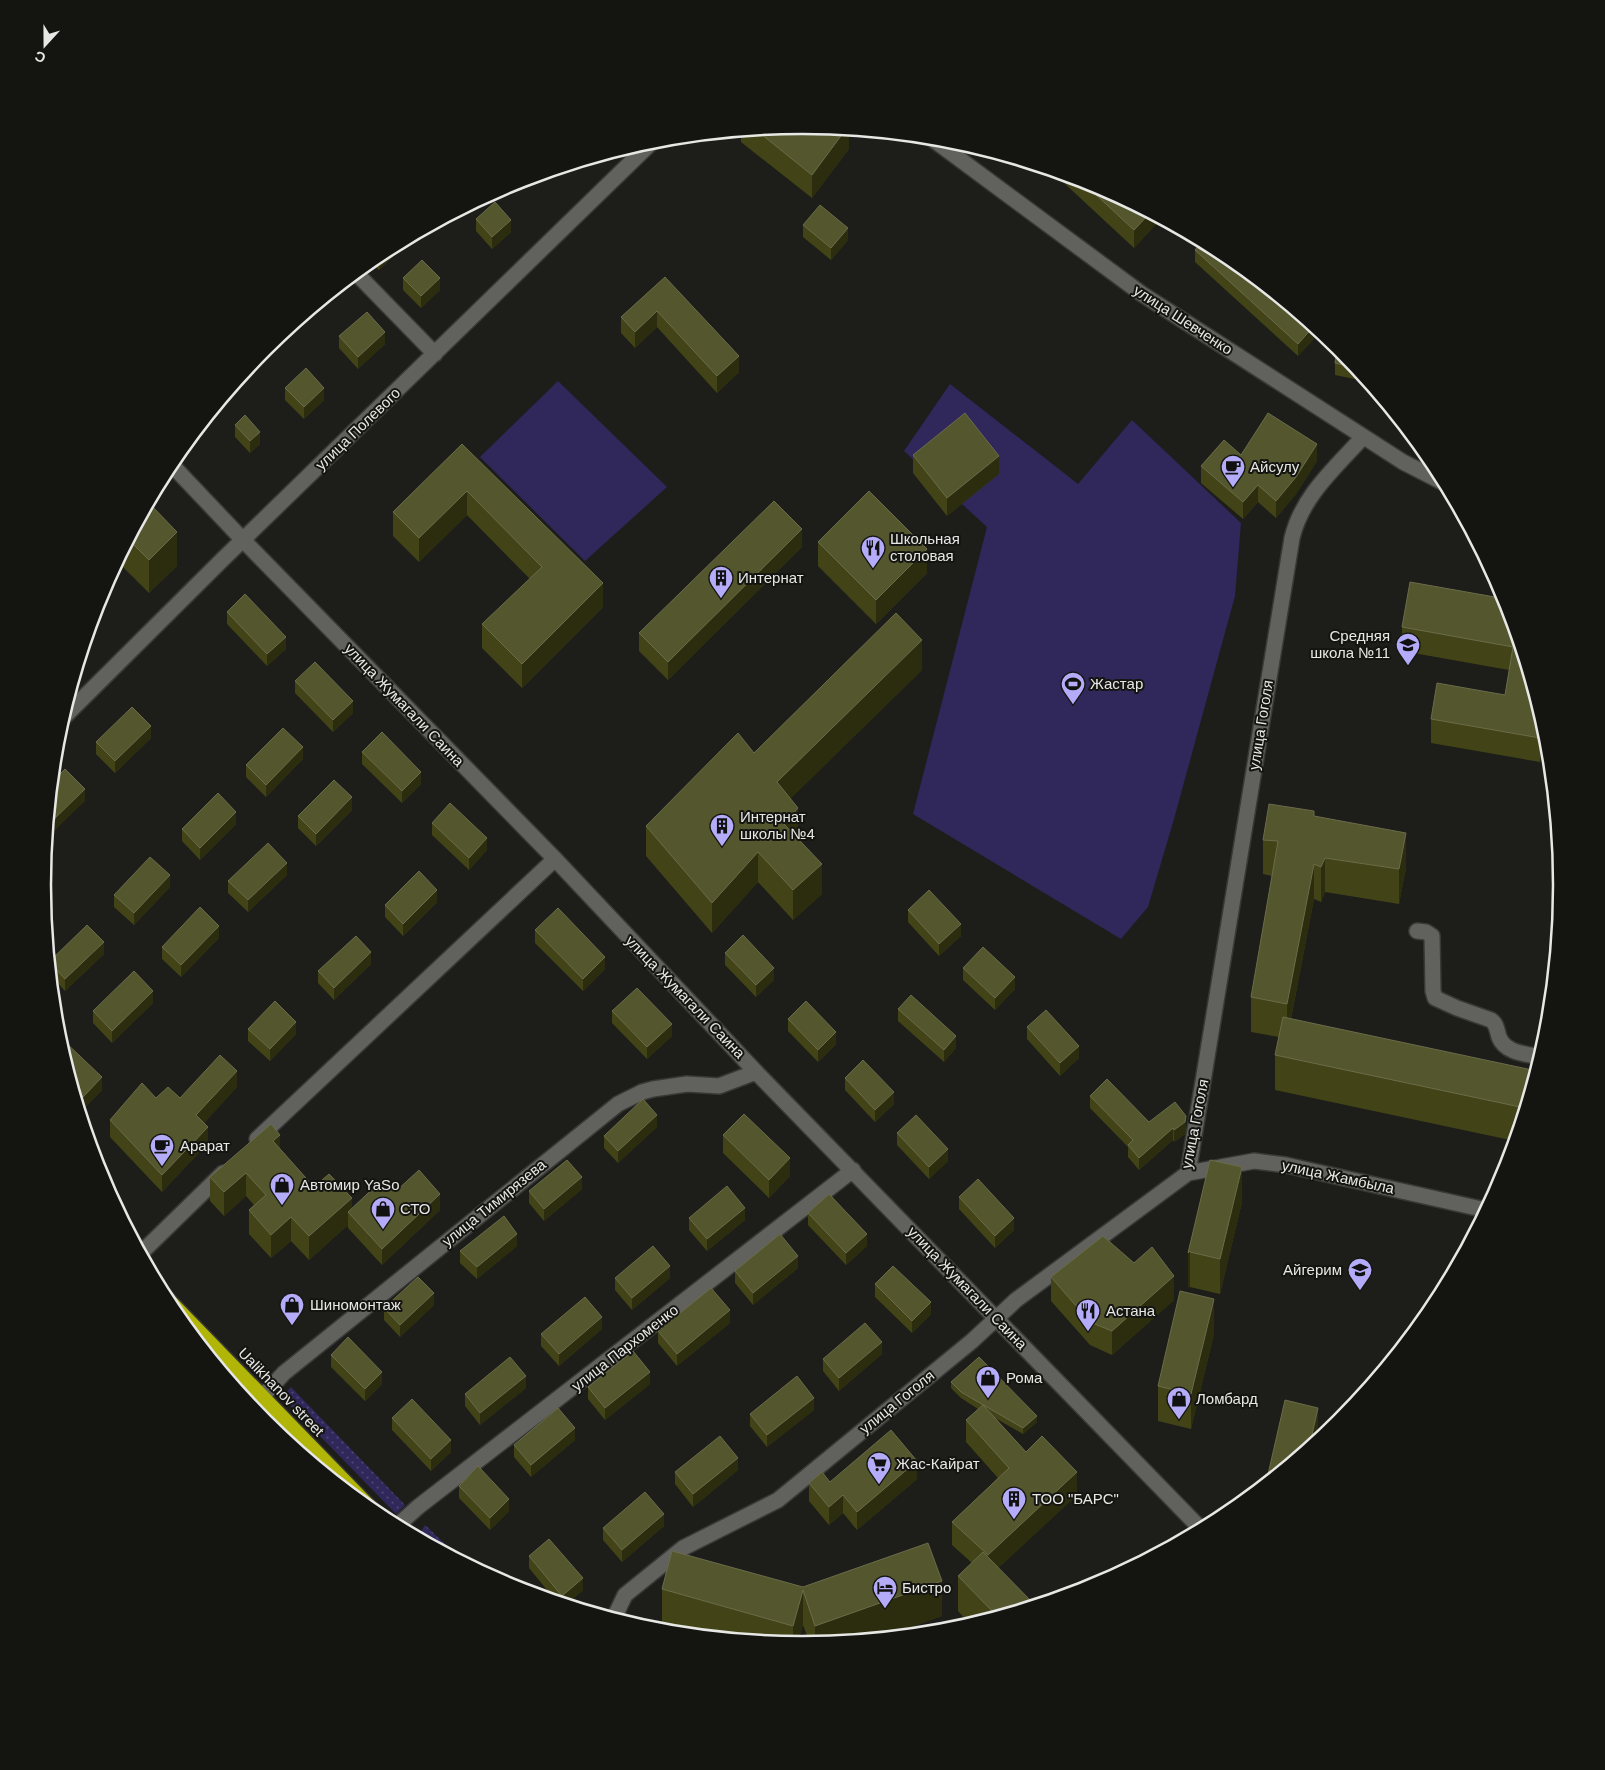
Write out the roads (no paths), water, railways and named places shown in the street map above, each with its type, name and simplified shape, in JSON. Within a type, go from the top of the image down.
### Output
[{"type":"highway","name":"Ualikhanov street","points":[[199,1332],[339,1476]]},
{"type":"street","name":"улица Шевченко","points":[[943,147],[1142,294],[1363,437],[1403,462],[1433,477]]},
{"type":"street","name":"улица Полевого","points":[[73,708],[643,151]]},
{"type":"street","points":[[361,278],[435,354]]},
{"type":"street","name":"улица Гоголя","points":[[616,1613],[625,1595],[683,1548],[778,1500],[996,1319],[1016,1300],[1188,1173],[1292,538],[1300,515],[1311,494],[1363,437]]},
{"type":"street","name":"улица Жумагали Саина","points":[[177,470],[555,859],[756,1072],[1196,1525]]},
{"type":"street","points":[[245,1152],[555,859]]},
{"type":"street","points":[[1417,931],[1426,932],[1432,936],[1433,991],[1435,998],[1491,1020],[1495,1023],[1500,1040],[1508,1049],[1533,1056]]},
{"type":"street","name":"улица Тимирязева","points":[[262,1397],[284,1373],[618,1104],[642,1092],[653,1089],[687,1084],[719,1086],[756,1072]]},
{"type":"street","name":"улица Жамбыла","points":[[1188,1173],[1254,1161],[1286,1165],[1480,1209]]},
{"type":"street","points":[[146,1249],[231,1166]]},
{"type":"street","name":"улица Пархоменко","points":[[403,1521],[418,1507],[853,1170]]},
{"type":"place","name":"Айсулу","points":[[1233,488]]},
{"type":"place","name":"Школьная столовая","points":[[873,569]]},
{"type":"place","name":"Интернат","points":[[721,599]]},
{"type":"place","name":"Средняя школа №11","points":[[1408,666]]},
{"type":"place","name":"Жастар","points":[[1073,705]]},
{"type":"place","name":"Интернат школы №4","points":[[722,847]]},
{"type":"place","name":"Арарат","points":[[162,1167]]},
{"type":"place","name":"Автомир YaSo","points":[[282,1206]]},
{"type":"place","name":"СТО","points":[[383,1230]]},
{"type":"place","name":"Айгерим","points":[[1360,1291]]},
{"type":"place","name":"Шиномонтаж","points":[[292,1326]]},
{"type":"place","name":"Астана","points":[[1088,1332]]},
{"type":"place","name":"Рома","points":[[988,1399]]},
{"type":"place","name":"Ломбард","points":[[1179,1420]]},
{"type":"place","name":"Жас-Кайрат","points":[[879,1485]]},
{"type":"place","name":"ТОО \"БАРС\"","points":[[1014,1520]]},
{"type":"place","name":"Бистро","points":[[885,1609]]}]
